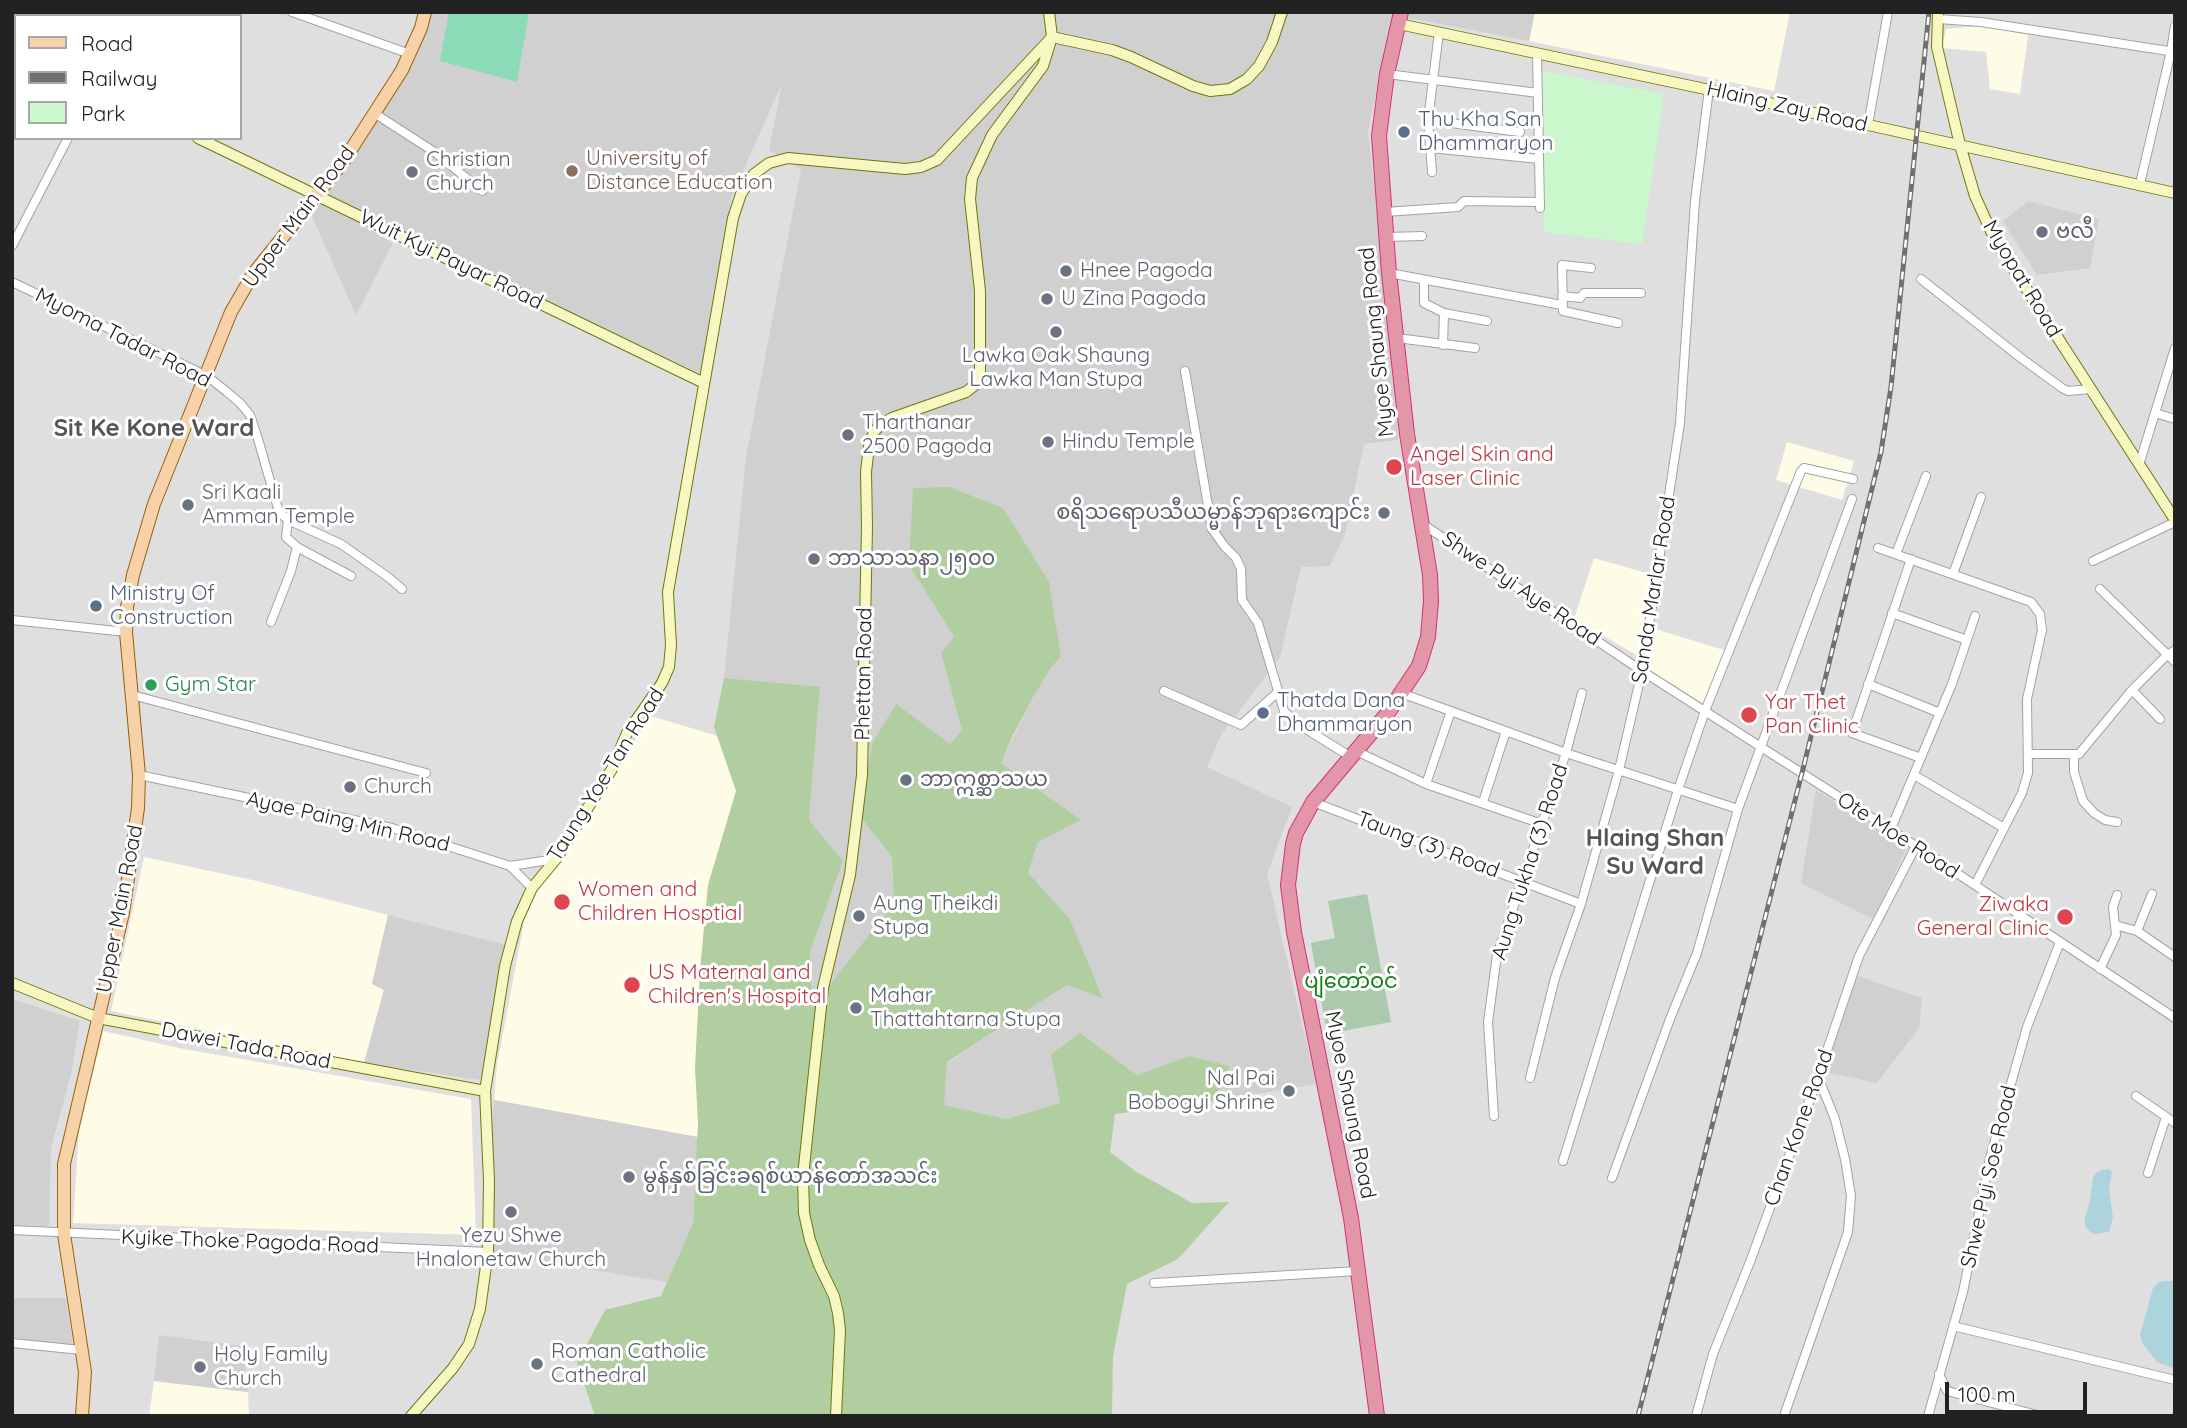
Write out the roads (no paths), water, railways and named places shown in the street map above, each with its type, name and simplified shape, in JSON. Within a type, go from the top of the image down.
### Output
[{"type":"highway","name":"Myoe Shaung Road","points":[[1377,1416],[1351,1218],[1294,932],[1288,886],[1296,833],[1313,802],[1376,730],[1419,666],[1428,637],[1431,588],[1407,434],[1389,273],[1379,136],[1387,74],[1400,18]]},
{"type":"main road","name":"Upper Main Road","points":[[82,1416],[85,1372],[64,1234],[64,1164],[123,913],[138,807],[139,775],[126,632],[131,586],[154,504],[231,312],[253,274],[343,162],[402,70],[425,12]]},
{"type":"street","points":[[292,12],[410,54]]},
{"type":"street","points":[[1041,12],[1050,16]]},
{"type":"street","points":[[1052,37],[1112,50],[1210,91],[1230,89],[1247,79],[1259,66],[1272,42],[1282,12]]},
{"type":"street","points":[[1868,125],[1888,12]]},
{"type":"street","points":[[1981,22],[1983,12]]},
{"type":"street","name":"Phettan Road","points":[[836,1416],[840,1330],[838,1312],[810,1240],[804,1213],[803,1176],[823,988],[849,875],[862,775],[866,472],[869,446],[874,432],[881,424],[966,392],[975,385],[980,374],[980,291],[970,199],[972,178],[992,135],[1043,66],[1052,37],[1050,16]]},
{"type":"street","points":[[1938,16],[2173,52]]},
{"type":"street","name":"Myopat Road","points":[[1938,16],[1937,47],[1960,145],[1975,196],[1995,240],[2175,521]]},
{"type":"street","name":"Hlaing Zay Road","points":[[1400,18],[1439,32],[2175,193]]},
{"type":"street","points":[[2140,184],[2173,52],[2175,26]]},
{"type":"street","points":[[1432,173],[1429,120],[1439,32]]},
{"type":"street","name":"Taung Yoe Tan Road","points":[[411,1416],[470,1344],[480,1309],[488,1252],[489,1181],[485,1091],[505,966],[517,921],[532,888],[556,859],[612,769],[627,733],[662,683],[669,667],[671,645],[668,592],[733,218],[741,194],[754,174],[769,163],[789,158],[905,169],[921,167],[937,160],[1052,37]]},
{"type":"street","points":[[1385,212],[1458,207],[1464,201],[1540,205],[1537,53]]},
{"type":"street","points":[[1387,74],[1538,93]]},
{"type":"street","name":"Sanda Marlar Road","points":[[1530,1078],[1555,978],[1581,904],[1619,770],[1642,671],[1680,424],[1695,201],[1709,89]]},
{"type":"street","points":[[374,113],[436,153],[481,191]]},
{"type":"street","points":[[1429,120],[1520,132]]},
{"type":"street","points":[[12,246],[67,140]]},
{"type":"street","name":"Wuit Kyi Payar Road","points":[[202,140],[704,383]]},
{"type":"street","points":[[1431,148],[1539,159]]},
{"type":"street","points":[[1387,237],[1422,236]]},
{"type":"street","points":[[1591,268],[1562,265],[1563,311],[1618,323]]},
{"type":"street","points":[[1389,273],[1562,301],[1580,298],[1584,293],[1641,293]]},
{"type":"street","points":[[1922,279],[2062,388],[2068,391],[2091,389]]},
{"type":"street","points":[[1424,280],[1424,303],[1444,313],[1487,321]]},
{"type":"street","name":"Myoma Tadar Road","points":[[12,282],[207,376],[240,403],[250,415],[279,512],[288,520]]},
{"type":"street","points":[[1443,345],[1444,313]]},
{"type":"street","points":[[1397,338],[1475,348]]},
{"type":"street","points":[[2139,466],[2175,348]]},
{"type":"street","points":[[1185,372],[1212,529],[1236,558],[1241,569],[1242,600],[1258,622],[1284,711],[1298,724],[1353,754],[1426,784],[1542,824]]},
{"type":"street","points":[[2155,413],[2175,419]]},
{"type":"street","points":[[1563,1161],[1705,711],[1801,471],[1804,468],[1853,479]]},
{"type":"street","points":[[1896,554],[1926,476]]},
{"type":"street","points":[[1954,573],[1981,497]]},
{"type":"street","points":[[1612,1178],[1697,953],[1738,809],[1853,499]]},
{"type":"street","points":[[351,576],[298,547],[286,537],[288,520],[341,544],[388,576],[401,589]]},
{"type":"street","points":[[2093,561],[2175,521]]},
{"type":"street","name":"Shwe Pyi Aye Road","points":[[1422,523],[1642,671],[1762,746]]},
{"type":"street","points":[[271,622],[292,571],[298,547]]},
{"type":"street","points":[[1878,548],[2031,602],[2040,614],[2042,630],[2027,699],[2028,773],[2022,793],[1975,886]]},
{"type":"street","points":[[1911,559],[1852,733],[1921,758]]},
{"type":"street","points":[[2029,754],[2080,754],[2132,690],[2173,655],[2100,589]]},
{"type":"street","points":[[1892,613],[1967,640]]},
{"type":"street","points":[[1890,831],[1940,713],[1975,616]]},
{"type":"street","points":[[12,620],[126,632]]},
{"type":"street","points":[[1868,684],[1940,713]]},
{"type":"street","points":[[2132,690],[2160,719]]},
{"type":"street","points":[[1164,691],[1241,724],[1278,692]]},
{"type":"street","points":[[1401,693],[1566,753],[1738,809]]},
{"type":"street","name":"Aung Tukha (3) Road","points":[[1494,1116],[1488,1021],[1497,955],[1566,753],[1582,693]]},
{"type":"street","points":[[132,695],[426,773]]},
{"type":"street","points":[[1426,784],[1451,711]]},
{"type":"street","points":[[1483,803],[1506,731]]},
{"type":"street","name":"Ote Moe Road","points":[[1762,746],[2175,1018]]},
{"type":"street","points":[[2074,755],[2074,772],[2082,801],[2105,820],[2117,822]]},
{"type":"street","name":"Ayae Paing Min Road","points":[[139,775],[392,828],[510,866],[556,859]]},
{"type":"street","points":[[1914,775],[2004,828]]},
{"type":"street","name":"Taung (3) Road","points":[[1313,802],[1581,904]]},
{"type":"street","name":"Chan Kone Road","points":[[1696,1416],[1713,1354],[1818,1077],[1859,956],[1916,846]]},
{"type":"street","points":[[510,866],[532,888]]},
{"type":"street","points":[[2137,931],[2152,894]]},
{"type":"street","points":[[2100,969],[2116,935],[2113,907],[2117,895]]},
{"type":"street","points":[[2115,925],[2137,931],[2175,957]]},
{"type":"street","name":"Shwe Pyi Soe Road","points":[[1928,1416],[1963,1292],[1990,1158],[2027,1027],[2060,942]]},
{"type":"street","name":"Dawei Tada Road","points":[[12,983],[99,1018],[485,1091]]},
{"type":"street","points":[[1784,1416],[1848,1232],[1851,1196],[1845,1159],[1835,1119],[1818,1077]]},
{"type":"street","points":[[2136,1096],[2175,1123]]},
{"type":"street","points":[[2148,1173],[2166,1116]]},
{"type":"street","name":"Kyike Thoke Pagoda Road","points":[[12,1230],[488,1252]]},
{"type":"street","points":[[1154,1283],[1358,1271]]},
{"type":"street","points":[[1954,1326],[2175,1380]]},
{"type":"street","points":[[12,1343],[81,1350]]},
{"type":"street","points":[[1939,1374],[1947,1391],[2041,1416]]},
{"type":"water","points":[[2109,1169],[2112,1173],[2109,1190],[2113,1217],[2109,1232],[2094,1234],[2085,1225],[2093,1178],[2096,1173]]},
{"type":"water","points":[[2175,1281],[2175,1369],[2157,1362],[2143,1344],[2140,1335],[2153,1288],[2159,1282]]},
{"type":"railway","points":[[1638,1416],[1881,452],[1891,387],[1929,12]]},
{"type":"place","name":"Thu Kha San Dhammaryon","points":[[1404,132]]},
{"type":"place","name":"University of Distance Education","points":[[572,171]]},
{"type":"place","name":"Christian Church","points":[[412,172]]},
{"type":"place","name":"ဗလီ","points":[[2042,232]]},
{"type":"place","name":"Hnee Pagoda","points":[[1066,271]]},
{"type":"place","name":"U Zina Pagoda","points":[[1047,299]]},
{"type":"place","name":"Lawka Oak Shaung Lawka Man Stupa","points":[[1056,332]]},
{"type":"place","name":"Tharthanar 2500 Pagoda","points":[[848,435]]},
{"type":"place","name":"Hindu Temple","points":[[1048,442]]},
{"type":"place","name":"Angel Skin and Laser Clinic","points":[[1394,467]]},
{"type":"place","name":"Sri Kaali Amman Temple","points":[[188,505]]},
{"type":"place","name":"စရိသရောပသီယမ္မာန်ဘုရားကျောင်း","points":[[1384,513]]},
{"type":"place","name":"ဘာသာသနာ၂၅၀၀","points":[[814,559]]},
{"type":"place","name":"Ministry Of Construction","points":[[96,606]]},
{"type":"place","name":"Gym Star","points":[[151,685]]},
{"type":"place","name":"Thatda Dana Dhammaryon","points":[[1263,713]]},
{"type":"place","name":"Yar Thet Pan Clinic","points":[[1749,715]]},
{"type":"place","name":"ဘာဣစ္ဆာသယ","points":[[906,780]]},
{"type":"place","name":"Church","points":[[350,787]]},
{"type":"place","name":"Women and Children Hosptial","points":[[562,902]]},
{"type":"place","name":"Aung Theikdi Stupa","points":[[859,916]]},
{"type":"place","name":"Ziwaka General Clinic","points":[[2065,917]]},
{"type":"place","name":"US Maternal and Children's Hospital","points":[[632,985]]},
{"type":"place","name":"Mahar Thattahtarna Stupa","points":[[856,1008]]},
{"type":"place","name":"Nal Pai Bobogyi Shrine","points":[[1289,1091]]},
{"type":"place","name":"မွန်နှစ်ခြင်းခရစ်ယာန်တော်အသင်း","points":[[629,1177]]},
{"type":"place","name":"Yezu Shwe Hnalonetaw Church","points":[[511,1212]]},
{"type":"place","name":"Roman Catholic Cathedral","points":[[537,1364]]},
{"type":"place","name":"Holy Family Church","points":[[200,1367]]},
{"type":"district","name":"Sit Ke Kone Ward","points":[[154,429]]},
{"type":"district","name":"Hlaing Shan Su Ward","points":[[1655,853]]},
{"type":"park label","name":"ပျံတော်ဝင်","points":[[1351,982]]}]
